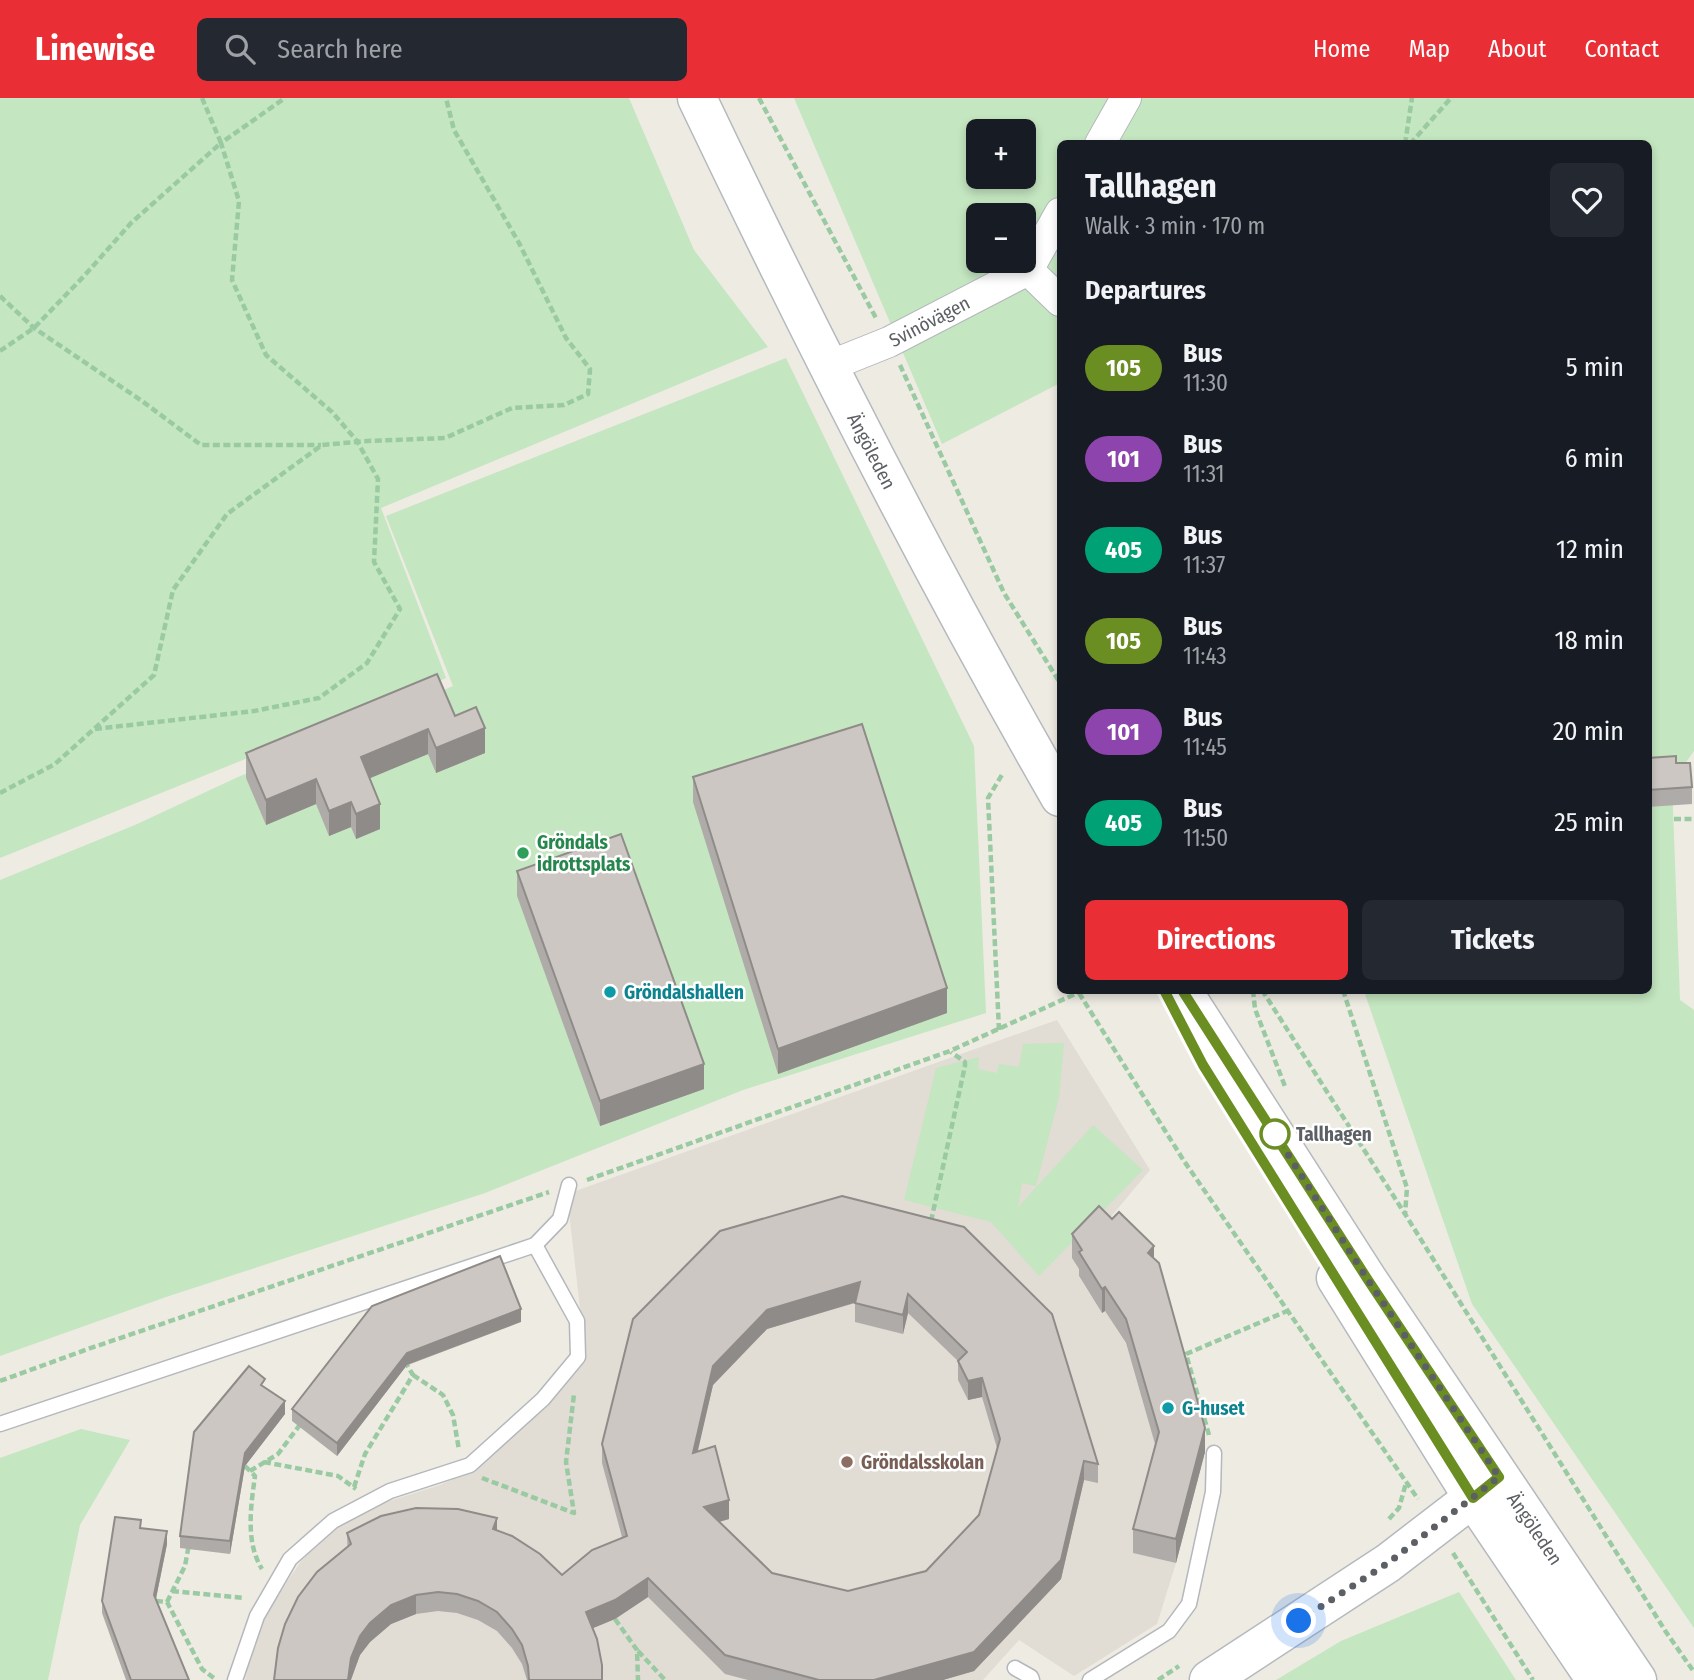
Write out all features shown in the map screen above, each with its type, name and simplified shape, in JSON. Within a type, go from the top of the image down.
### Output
[{"type":"main road","name":"Ängöleden","points":[[697,98],[781,275],[902,511],[1057,792]]},
{"type":"main road","name":"Ängöleden","points":[[1166,994],[1203,1065],[1486,1488],[1637,1680]]},
{"type":"main road","name":"Ängöleden","points":[[1185,994],[1368,1280],[1596,1680]]},
{"type":"main road","points":[[1209,1680],[1388,1563],[1486,1488]]},
{"type":"street","points":[[1102,140],[1126,98]]},
{"type":"street","points":[[1036,256],[1057,218]]},
{"type":"street","name":"Svinövägen","points":[[829,366],[889,342],[1022,273]]},
{"type":"street","points":[[1031,273],[1057,298]]},
{"type":"lane","points":[[0,1423],[535,1245],[560,1219],[569,1185]]},
{"type":"lane","points":[[236,1680],[257,1616],[290,1559],[332,1521],[390,1491],[470,1465],[543,1399],[578,1357],[577,1321],[535,1245]]},
{"type":"lane","points":[[1090,1680],[1170,1630],[1189,1604],[1213,1492],[1214,1453]]},
{"type":"lane","points":[[1015,1668],[1032,1680]]},
{"type":"path","points":[[94,729],[254,711],[319,698],[367,663],[400,609],[374,562],[378,479],[357,441],[332,412],[266,355],[232,280],[239,201],[221,143],[202,98]]},
{"type":"path","points":[[0,351],[34,328],[131,223],[221,143],[285,98]]},
{"type":"path","points":[[0,296],[34,328],[142,401],[201,445],[322,445],[445,438],[512,408],[564,405],[588,394],[590,369],[566,338],[519,243],[454,130],[446,98]]},
{"type":"path","points":[[759,98],[889,342],[1004,593],[1057,678]]},
{"type":"path","points":[[1408,140],[1412,98]]},
{"type":"path","points":[[1412,140],[1451,98]]},
{"type":"path","points":[[0,793],[55,764],[154,675],[173,590],[227,514],[322,445]]},
{"type":"path","points":[[999,1030],[989,798],[1003,773]]},
{"type":"path","points":[[1674,819],[1694,819]]},
{"type":"path","points":[[1080,994],[1184,1161],[1437,1527],[1533,1680]]},
{"type":"path","points":[[1253,994],[1255,1009],[1287,1091]]},
{"type":"path","points":[[1265,994],[1659,1621],[1694,1672]]},
{"type":"path","points":[[1344,994],[1407,1188],[1405,1214]]},
{"type":"path","points":[[930,1221],[965,1066],[965,1062],[950,1051]]},
{"type":"path","points":[[1214,1453],[1186,1354],[1287,1311]]},
{"type":"path","points":[[354,1488],[365,1454],[414,1375],[407,1365]]},
{"type":"path","points":[[250,1471],[278,1454],[302,1421]]},
{"type":"path","points":[[264,1462],[338,1476],[372,1501]]},
{"type":"path","points":[[172,1591],[270,1593],[256,1559],[250,1515],[255,1476],[245,1466]]},
{"type":"path","points":[[167,1602],[185,1566],[189,1542]]},
{"type":"path","points":[[156,1601],[167,1602]]},
{"type":"path","points":[[167,1602],[202,1669],[216,1680]]},
{"type":"path","points":[[615,1619],[637,1650],[665,1680]]},
{"type":"path","points":[[637,1650],[638,1680]]},
{"type":"shaded area","points":[[1057,1020],[1150,1170],[1099,1231],[1079,1277],[1126,1344],[1159,1456],[1133,1552],[1176,1563],[1157,1624],[1074,1676],[1019,1640],[983,1680],[245,1680],[252,1646],[269,1608],[302,1560],[333,1530],[377,1505],[440,1485],[476,1469],[558,1394],[586,1361],[567,1194]]},
{"type":"green space","points":[[0,98],[629,98],[694,250],[768,347],[381,508],[446,678],[0,858]]},
{"type":"green space","name":"Tallhagen","points":[[794,98],[1694,98],[1694,751],[1672,782],[1680,1000],[1694,1010],[1694,1628],[1472,1304],[1365,994],[1652,994],[1652,140],[1057,140],[1057,385],[942,444]]},
{"type":"green space","name":"Gröndals idrottsplats","points":[[786,358],[974,746],[986,1013],[743,1090],[485,1193],[166,1297],[0,1356],[0,880],[135,825],[238,777],[453,686],[386,516]]},
{"type":"green space","points":[[1064,1043],[1059,1097],[1036,1186],[1022,1183],[1018,1207],[1093,1125],[1143,1170],[1039,1276],[991,1222],[904,1200],[936,1068],[979,1057],[978,1069],[997,1073],[999,1064],[1019,1067],[1023,1044]]},
{"type":"green space","points":[[81,1429],[130,1440],[80,1525],[48,1680],[0,1680],[0,1458]]},
{"type":"green space","points":[[1459,1592],[1516,1680],[1276,1680],[1341,1641]]},
{"type":"building","points":[[437,674],[455,716],[476,707],[485,728],[436,748],[428,729],[361,757],[380,804],[356,814],[351,802],[329,811],[316,779],[266,800],[246,753]]},
{"type":"building","points":[[862,724],[947,988],[778,1049],[693,777]]},
{"type":"building","points":[[1676,756],[1676,763],[1690,763],[1692,787],[1652,790],[1652,758]]},
{"type":"building","name":"Gröndalshallen","points":[[621,834],[704,1064],[600,1101],[517,871]]},
{"type":"building","points":[[842,1196],[964,1227],[1052,1314],[1098,1464],[1084,1461],[1061,1560],[974,1652],[874,1680],[819,1680],[725,1655],[648,1578],[615,1600],[586,1612],[597,1639],[602,1680],[529,1680],[522,1645],[497,1612],[478,1601],[457,1594],[438,1592],[416,1595],[391,1605],[370,1623],[360,1636],[351,1658],[348,1680],[274,1680],[278,1648],[285,1624],[298,1597],[317,1572],[351,1544],[347,1533],[381,1516],[416,1508],[458,1509],[497,1518],[493,1529],[512,1536],[540,1554],[562,1575],[592,1550],[627,1536],[602,1444],[633,1319],[720,1231]],"holes":[[[860,1282],[855,1303],[903,1315],[908,1294],[967,1352],[958,1361],[968,1381],[982,1378],[1000,1439],[979,1515],[926,1571],[848,1591],[772,1573],[704,1507],[729,1500],[715,1446],[693,1453],[713,1366],[767,1310]]]},
{"type":"building","name":"G-huset","points":[[1099,1206],[1112,1219],[1119,1212],[1154,1246],[1148,1253],[1159,1263],[1205,1428],[1176,1539],[1133,1529],[1159,1432],[1126,1319],[1105,1287],[1102,1289],[1079,1252],[1082,1250],[1072,1234]]},
{"type":"building","points":[[500,1256],[521,1309],[407,1353],[337,1443],[292,1409],[372,1306]]},
{"type":"building","points":[[249,1366],[265,1379],[261,1385],[285,1401],[245,1453],[230,1541],[180,1536],[194,1432]]},
{"type":"building","points":[[115,1517],[141,1520],[140,1528],[167,1531],[154,1595],[189,1680],[131,1680],[102,1601]]},
{"type":"bus line","name":"105","points":[[1166,994],[1203,1065],[1473,1498],[1499,1477],[1368,1280],[1185,994]]},
{"type":"place","name":"Gröndals idrottsplats","points":[[523,853]]},
{"type":"place","name":"Gröndalshallen","points":[[610,992]]},
{"type":"place","name":"Tallhagen","points":[[1275,1134]]},
{"type":"place","name":"G-huset","points":[[1168,1408]]},
{"type":"place","name":"Gröndalsskolan","points":[[847,1462]]},
{"type":"route","points":[[1275,1134],[1499,1477],[1388,1563],[1299,1621]]}]
